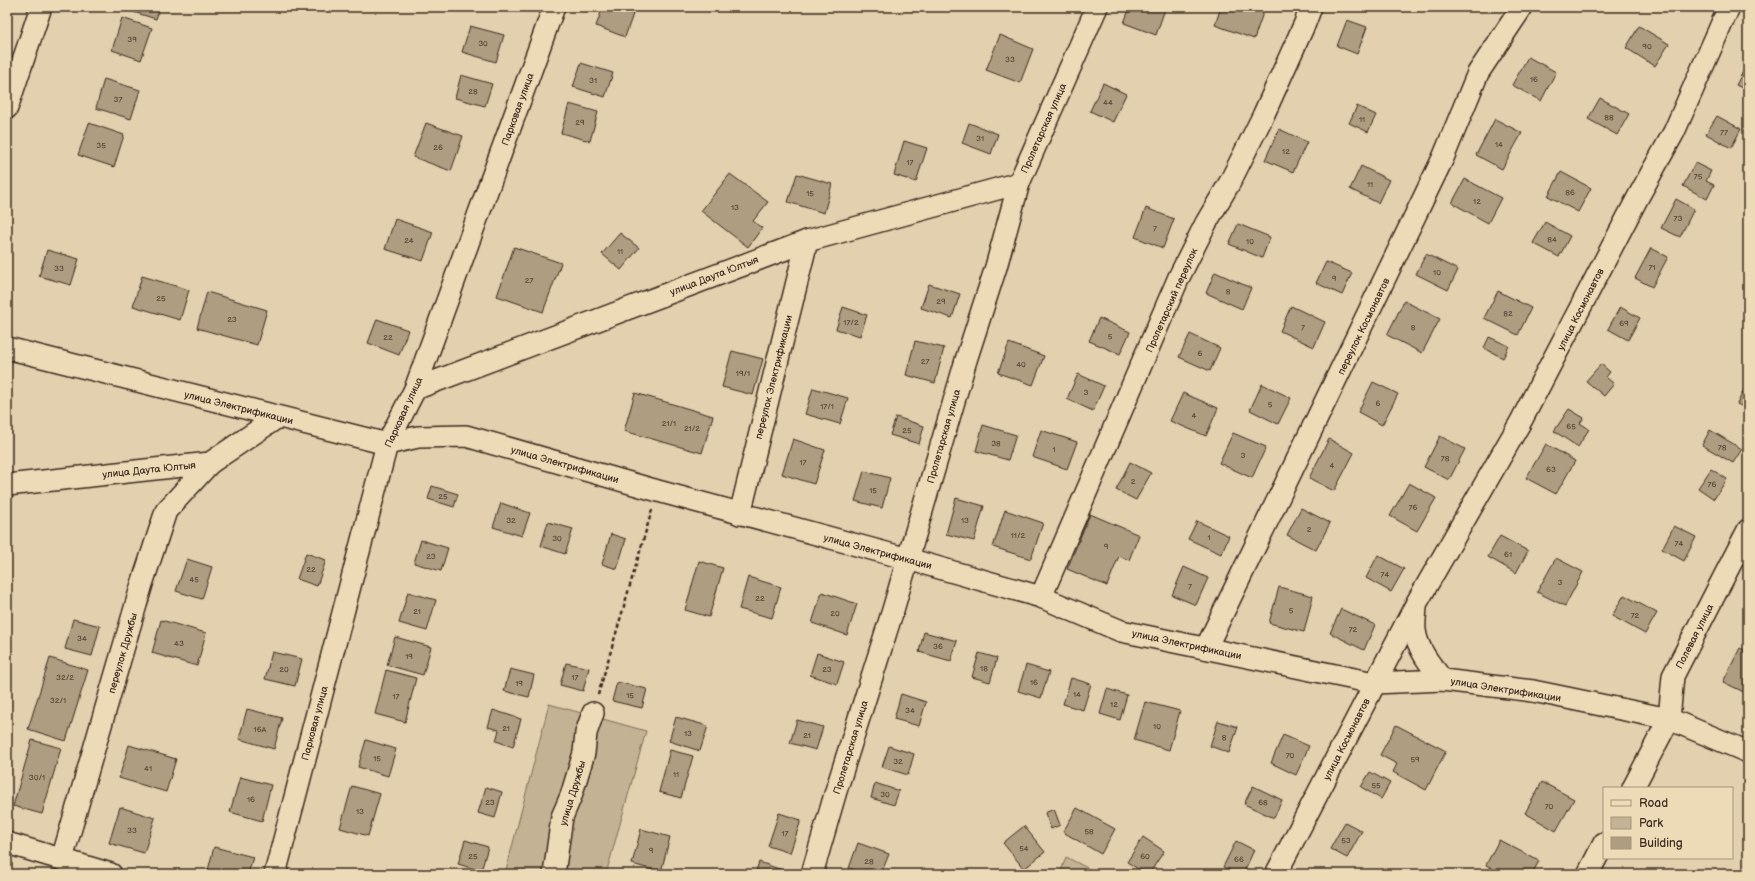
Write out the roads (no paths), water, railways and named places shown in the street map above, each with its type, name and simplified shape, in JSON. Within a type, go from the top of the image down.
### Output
[{"type":"street","points":[[7,108],[41,7]]},
{"type":"street","name":"Парковая улица","points":[[275,874],[387,444],[415,389],[554,7]]},
{"type":"street","name":"Пролетарская улица","points":[[812,874],[908,558],[966,360],[996,266],[1019,183],[1097,7]]},
{"type":"street","name":"Пролетарский переулок","points":[[1040,597],[1179,277],[1206,223],[1230,182],[1263,116],[1306,23],[1311,7]]},
{"type":"street","name":"переулок Космонавтов","points":[[1206,648],[1443,158],[1478,73],[1522,7]]},
{"type":"street","name":"улица Космонавтов","points":[[1276,874],[1416,604],[1520,423],[1637,199],[1674,132],[1729,7]]},
{"type":"street","name":"улица Даута Юлтыя","points":[[415,389],[807,241],[1019,183]]},
{"type":"street","name":"переулок Электрификации","points":[[740,514],[807,241]]},
{"type":"street","name":"улица Электрификации","points":[[7,348],[387,444],[418,438],[466,436],[740,514],[908,558],[1040,597],[1121,630],[1374,683],[1443,680],[1533,691],[1669,719],[1748,752]]},
{"type":"street","name":"улица Даута Юлтыя","points":[[7,485],[210,463],[278,417]]},
{"type":"street","name":"переулок Дружбы","points":[[62,859],[142,584],[166,511],[210,463]]},
{"type":"street","name":"Полевая улица","points":[[1634,787],[1669,719],[1673,676],[1748,530]]},
{"type":"street","name":"улица Космонавтов","points":[[1416,604],[1415,631],[1420,648],[1430,666],[1443,680]]},
{"type":"street","name":"улица Дружбы","points":[[554,874],[562,817],[571,796],[584,754],[586,733],[593,713]]},
{"type":"street","points":[[7,843],[111,874]]},
{"type":"street","points":[[1588,874],[1603,845]]}]
